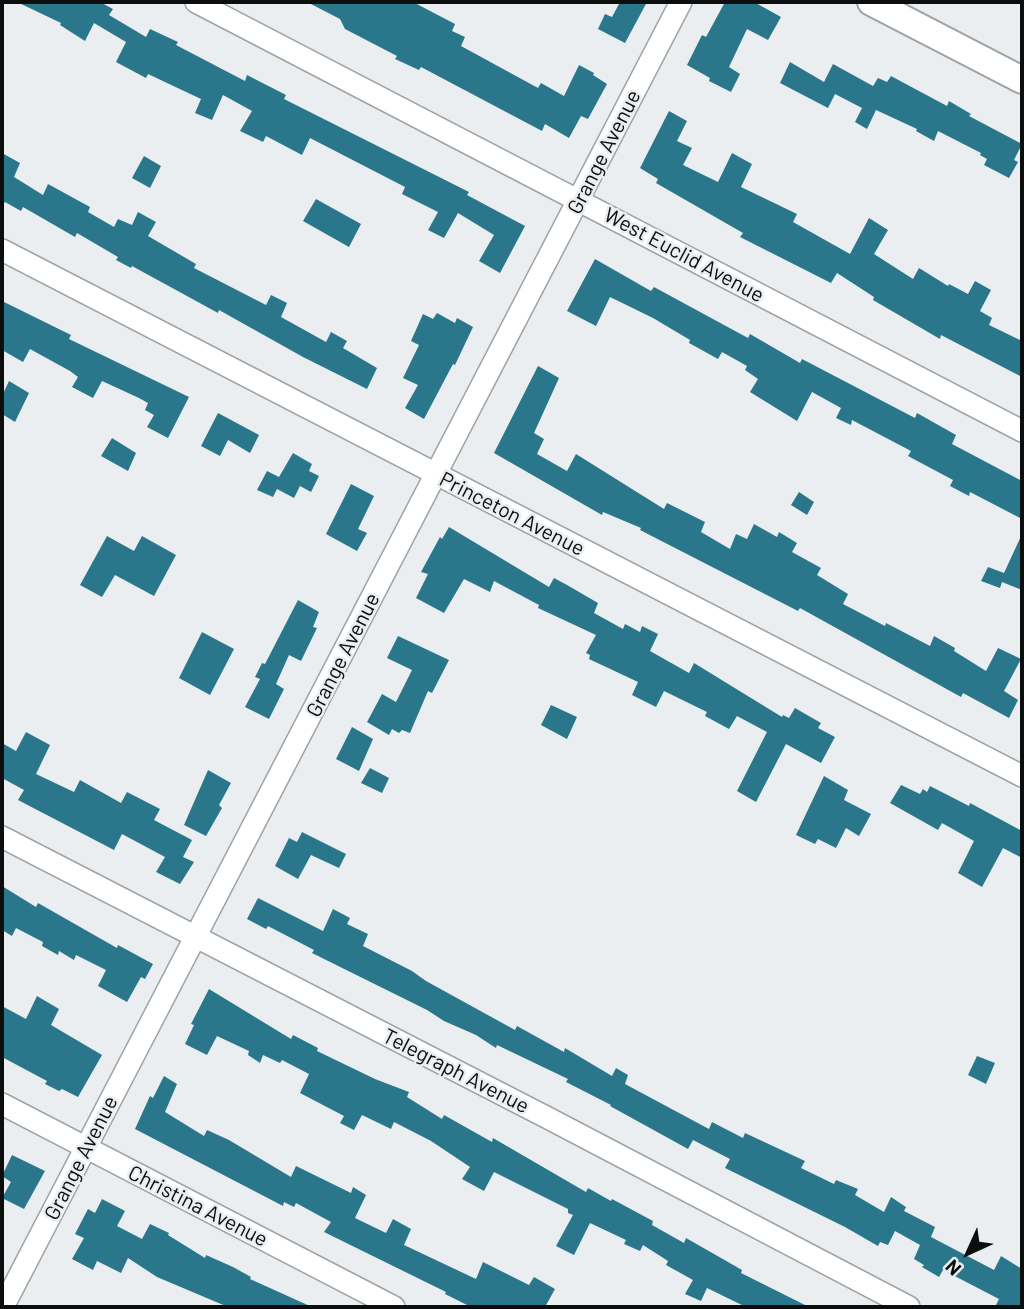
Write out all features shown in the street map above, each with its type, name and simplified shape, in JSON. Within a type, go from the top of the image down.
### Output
[{"type":"street","name":"West Euclid Avenue","points":[[196,2],[1022,431]]},
{"type":"street","name":"Grange Avenue","points":[[4,1307],[681,2]]},
{"type":"street","points":[[870,2],[1022,80]]},
{"type":"street","name":"Princeton Avenue","points":[[2,250],[1022,776]]},
{"type":"street","name":"Telegraph Avenue","points":[[2,837],[909,1307]]},
{"type":"street","name":"Christina Avenue","points":[[2,1104],[394,1307]]},
{"type":"building","points":[[17,2],[100,2],[113,9],[109,15],[146,37],[150,29],[245,81],[247,75],[286,95],[284,99],[469,192],[467,195],[525,226],[500,273],[479,261],[494,235],[458,213],[444,238],[428,230],[438,212],[402,194],[405,187],[310,138],[302,155],[266,136],[263,142],[240,131],[252,111],[223,95],[212,120],[195,113],[201,99],[148,74],[146,78],[116,62],[126,42],[94,23],[85,41],[60,25],[61,23]]},
{"type":"building","points":[[307,2],[413,2],[455,24],[452,31],[465,37],[461,46],[538,88],[541,83],[564,96],[579,65],[607,84],[588,119],[581,116],[569,138],[545,124],[542,131],[421,67],[419,70],[395,59],[397,56],[345,29],[340,19]]},
{"type":"building","points":[[620,2],[647,2],[625,43],[598,29],[605,14],[612,17]]},
{"type":"building","points":[[725,2],[754,2],[781,17],[768,40],[747,29],[729,67],[740,74],[731,92],[709,81],[710,78],[687,65],[702,35],[706,37]]},
{"type":"building","points":[[790,62],[824,82],[833,64],[873,86],[878,78],[887,82],[891,76],[947,106],[949,101],[971,114],[969,116],[1022,144],[1014,160],[1018,162],[1009,178],[984,165],[987,159],[980,155],[981,153],[938,131],[934,141],[916,131],[917,129],[876,110],[867,129],[855,122],[862,108],[835,94],[828,108],[780,83]]},
{"type":"building","points":[[669,111],[687,121],[677,141],[692,148],[683,165],[718,182],[732,153],[752,164],[741,187],[797,214],[793,222],[850,254],[869,218],[888,230],[874,254],[913,279],[919,268],[948,286],[949,284],[968,294],[975,281],[991,290],[980,311],[992,318],[989,325],[1022,341],[1022,377],[941,335],[940,339],[873,300],[874,297],[837,273],[831,283],[740,237],[743,233],[656,183],[658,179],[640,168]]},
{"type":"building","points":[[2,153],[20,163],[14,177],[43,195],[48,184],[90,207],[88,212],[114,227],[118,219],[132,225],[138,212],[156,222],[148,236],[196,264],[194,268],[266,305],[271,295],[287,303],[281,317],[326,342],[331,332],[347,341],[343,348],[377,368],[367,389],[219,310],[218,313],[116,260],[118,257],[77,233],[75,237],[23,207],[21,211],[5,202],[2,206]]},
{"type":"building","points":[[144,156],[161,166],[150,188],[132,178]]},
{"type":"building","points":[[316,199],[361,224],[349,247],[303,221]]},
{"type":"building","points":[[595,259],[651,291],[654,287],[748,338],[750,334],[800,363],[802,359],[915,418],[917,413],[956,435],[952,444],[1022,481],[1022,519],[970,492],[969,496],[950,486],[953,480],[908,456],[911,451],[852,420],[851,425],[836,418],[841,408],[812,392],[797,421],[750,392],[758,379],[745,370],[747,366],[722,352],[718,359],[653,318],[610,297],[596,326],[567,311]]},
{"type":"building","points":[[2,301],[71,335],[69,339],[189,397],[168,438],[147,427],[154,415],[145,410],[148,403],[139,398],[102,381],[93,398],[72,387],[78,377],[30,349],[23,362],[2,350]]},
{"type":"building","points":[[437,313],[455,323],[457,318],[473,327],[424,419],[405,408],[418,385],[403,378],[419,345],[411,341],[423,314],[433,319]]},
{"type":"building","points":[[538,366],[559,378],[534,433],[544,439],[537,454],[567,471],[576,454],[664,509],[667,503],[705,522],[701,532],[730,549],[736,534],[747,539],[754,524],[777,537],[779,532],[797,543],[792,552],[821,568],[817,575],[848,594],[843,604],[930,646],[934,636],[986,671],[998,648],[1021,659],[1004,691],[1018,700],[1009,718],[963,693],[961,697],[800,608],[798,611],[640,530],[641,528],[603,512],[602,515],[494,453]]},
{"type":"building","points":[[9,381],[29,393],[15,422],[2,414],[2,396]]},
{"type":"building","points":[[218,413],[259,435],[250,453],[228,440],[220,456],[201,446]]},
{"type":"building","points":[[112,438],[136,453],[128,471],[101,456]]},
{"type":"building","points":[[293,453],[312,464],[309,471],[319,476],[311,492],[300,486],[294,498],[277,489],[273,497],[257,490],[267,471],[279,477]]},
{"type":"building","points":[[351,484],[374,496],[358,529],[367,533],[357,551],[326,534]]},
{"type":"building","points":[[799,492],[814,502],[807,515],[791,505]]},
{"type":"building","points":[[449,527],[549,587],[554,578],[598,603],[594,613],[623,629],[625,624],[640,632],[642,626],[658,634],[650,651],[689,673],[694,663],[782,717],[783,715],[789,718],[795,708],[821,723],[818,728],[835,737],[821,763],[786,744],[756,802],[737,791],[767,732],[737,716],[729,729],[705,716],[707,712],[664,691],[656,707],[632,695],[638,682],[589,659],[590,655],[586,653],[596,635],[538,608],[539,605],[494,581],[490,592],[464,579],[444,613],[416,598],[428,574],[421,572],[440,537],[442,539]]},
{"type":"building","points":[[1022,534],[1022,590],[1002,582],[1000,588],[981,581],[988,567],[1004,573]]},
{"type":"building","points":[[107,536],[134,551],[142,536],[176,555],[154,596],[115,575],[102,597],[80,585]]},
{"type":"building","points":[[298,600],[319,612],[313,627],[317,628],[301,661],[289,655],[276,684],[284,689],[269,719],[245,707],[260,679],[255,677],[262,663],[265,664]]},
{"type":"building","points":[[202,632],[234,649],[210,695],[179,678]]},
{"type":"building","points":[[398,636],[449,660],[432,693],[428,691],[410,733],[402,730],[399,733],[392,729],[389,735],[367,722],[382,694],[396,702],[412,670],[387,658]]},
{"type":"building","points":[[551,705],[577,717],[567,739],[541,725]]},
{"type":"building","points":[[352,727],[373,739],[359,771],[336,759]]},
{"type":"building","points":[[26,732],[50,745],[36,774],[74,792],[80,780],[121,803],[127,792],[160,809],[154,820],[192,840],[183,857],[194,862],[180,884],[156,872],[165,857],[122,834],[114,850],[18,800],[24,790],[2,778],[2,743],[16,751]]},
{"type":"building","points":[[370,768],[389,778],[382,793],[361,783]]},
{"type":"building","points":[[208,770],[231,783],[219,805],[222,808],[206,836],[184,825]]},
{"type":"building","points":[[824,776],[848,790],[844,800],[871,814],[859,836],[846,828],[836,848],[818,839],[815,844],[796,835]]},
{"type":"building","points":[[901,785],[920,794],[923,789],[927,792],[930,786],[969,806],[970,803],[1022,831],[1022,858],[1003,848],[982,887],[958,873],[974,841],[942,823],[938,830],[890,803]]},
{"type":"building","points":[[302,832],[346,854],[339,868],[311,855],[298,879],[275,866],[289,838],[297,842]]},
{"type":"building","points":[[2,886],[36,907],[38,903],[117,948],[118,945],[153,964],[145,979],[141,977],[127,1002],[98,986],[106,970],[76,955],[74,960],[59,951],[58,955],[42,946],[43,942],[16,928],[12,936],[2,930]]},
{"type":"building","points":[[258,898],[323,931],[333,909],[350,918],[347,924],[368,934],[363,946],[515,1030],[517,1026],[564,1052],[565,1048],[612,1076],[616,1068],[628,1075],[625,1084],[709,1129],[712,1122],[743,1138],[745,1133],[805,1161],[801,1168],[834,1184],[836,1180],[858,1189],[855,1195],[884,1212],[891,1197],[906,1207],[904,1211],[935,1227],[931,1237],[994,1270],[1001,1256],[1022,1269],[1022,1307],[995,1307],[999,1299],[943,1270],[939,1277],[922,1267],[924,1265],[914,1259],[920,1245],[895,1231],[888,1245],[880,1242],[878,1246],[725,1168],[730,1159],[693,1140],[688,1149],[566,1082],[568,1079],[497,1045],[496,1048],[476,1035],[312,953],[314,950],[268,926],[266,929],[247,919]]},
{"type":"building","points":[[209,989],[291,1039],[293,1035],[318,1048],[317,1051],[409,1092],[407,1097],[442,1119],[444,1115],[492,1142],[493,1138],[586,1192],[588,1188],[611,1201],[612,1199],[653,1221],[652,1225],[684,1243],[686,1238],[742,1270],[741,1273],[809,1307],[746,1307],[707,1288],[701,1301],[685,1294],[693,1280],[666,1265],[668,1261],[643,1245],[640,1251],[624,1244],[626,1240],[590,1223],[574,1255],[556,1246],[573,1215],[568,1213],[568,1209],[494,1172],[484,1191],[462,1179],[470,1167],[431,1141],[394,1122],[391,1129],[362,1115],[354,1130],[340,1123],[344,1116],[300,1093],[309,1074],[282,1060],[280,1063],[263,1055],[260,1063],[248,1055],[249,1051],[217,1036],[207,1055],[185,1044],[194,1025],[191,1024]]},
{"type":"building","points":[[37,996],[59,1009],[51,1025],[102,1055],[78,1097],[45,1084],[47,1081],[2,1057],[2,1006],[26,1019]]},
{"type":"building","points":[[977,1056],[995,1063],[986,1084],[968,1075]]},
{"type":"building","points":[[164,1076],[177,1084],[165,1112],[204,1136],[207,1130],[229,1140],[291,1177],[296,1166],[351,1193],[353,1187],[366,1195],[355,1218],[386,1233],[393,1219],[411,1229],[404,1245],[476,1279],[483,1262],[529,1285],[534,1277],[555,1289],[545,1307],[471,1307],[324,1232],[331,1222],[296,1203],[294,1207],[284,1202],[283,1206],[135,1129],[150,1096],[153,1098]]},
{"type":"building","points":[[12,1155],[45,1171],[24,1209],[2,1198],[11,1182],[2,1176]]},
{"type":"building","points":[[102,1199],[125,1211],[117,1226],[142,1239],[150,1224],[169,1233],[168,1235],[205,1258],[206,1255],[233,1267],[251,1277],[250,1279],[312,1307],[228,1307],[157,1277],[128,1258],[121,1273],[97,1261],[93,1270],[72,1259],[84,1238],[75,1234],[88,1209],[95,1213]]}]
